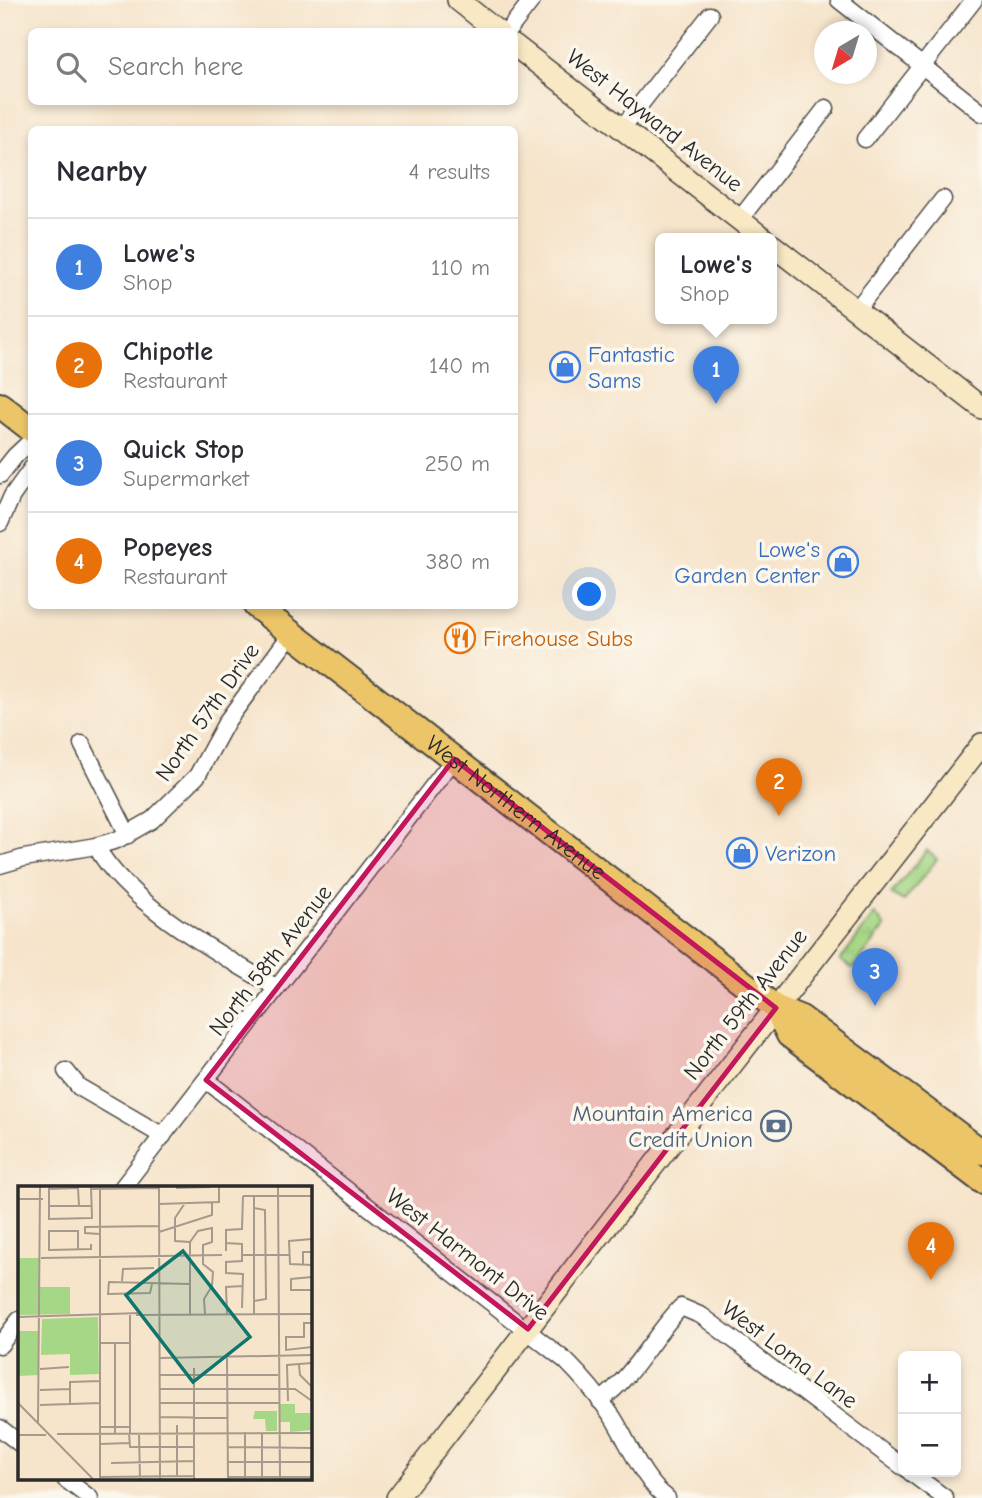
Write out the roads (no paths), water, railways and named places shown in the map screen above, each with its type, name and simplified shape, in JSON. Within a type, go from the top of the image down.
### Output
[{"type":"main road","points":[[458,0],[493,28]]},
{"type":"main road","name":"West Hayward Avenue","points":[[518,47],[757,233]]},
{"type":"main road","points":[[777,249],[979,400]]},
{"type":"main road","points":[[0,405],[28,427]]},
{"type":"main road","name":"West Northern Avenue","points":[[260,609],[776,1008],[802,1018],[982,1152]]},
{"type":"main road","name":"North 59th Avenue","points":[[397,1498],[982,744]]},
{"type":"main road","name":"West Northern Avenue","points":[[776,1008],[789,1035],[982,1181]]},
{"type":"street","points":[[510,28],[532,0]]},
{"type":"street","points":[[839,0],[982,113]]},
{"type":"street","points":[[865,139],[974,0]]},
{"type":"street","points":[[622,128],[710,15]]},
{"type":"street","points":[[740,219],[826,108]]},
{"type":"street","points":[[856,310],[943,200]]},
{"type":"street","points":[[0,475],[28,444]]},
{"type":"street","points":[[0,523],[12,496],[28,473]]},
{"type":"street","name":"North 57th Drive","points":[[0,865],[24,858],[96,846],[128,835],[152,820],[197,776],[227,721],[292,634]]},
{"type":"street","points":[[82,744],[128,835]]},
{"type":"street","name":"North 58th Avenue","points":[[124,1186],[454,759]]},
{"type":"street","points":[[96,846],[106,865],[123,883],[177,926],[277,988]]},
{"type":"street","points":[[66,1071],[79,1087],[163,1136]]},
{"type":"street","name":"West Harmont Drive","points":[[206,1080],[566,1361],[600,1401],[650,1480],[667,1498]]},
{"type":"street","name":"West Loma Lane","points":[[600,1401],[624,1380],[667,1321],[681,1307],[702,1316],[898,1463]]},
{"type":"street","points":[[0,1345],[18,1322]]},
{"type":"street","points":[[0,1428],[18,1442]]},
{"type":"street","points":[[917,1477],[945,1498]]},
{"type":"street","points":[[66,1480],[90,1498]]},
{"type":"place","name":"Fantastic Sams","points":[[565,367]]},
{"type":"place","name":"Lowe's","points":[[716,404]]},
{"type":"place","name":"Lowe's Garden Center","points":[[843,562]]},
{"type":"place","name":"Firehouse Subs","points":[[460,638]]},
{"type":"place","name":"Chipotle","points":[[779,816]]},
{"type":"place","name":"Verizon","points":[[742,853]]},
{"type":"place","name":"Quick Stop","points":[[875,1006]]},
{"type":"place","name":"Mountain America Credit Union","points":[[776,1126]]},
{"type":"place","name":"Popeyes","points":[[931,1280]]}]
